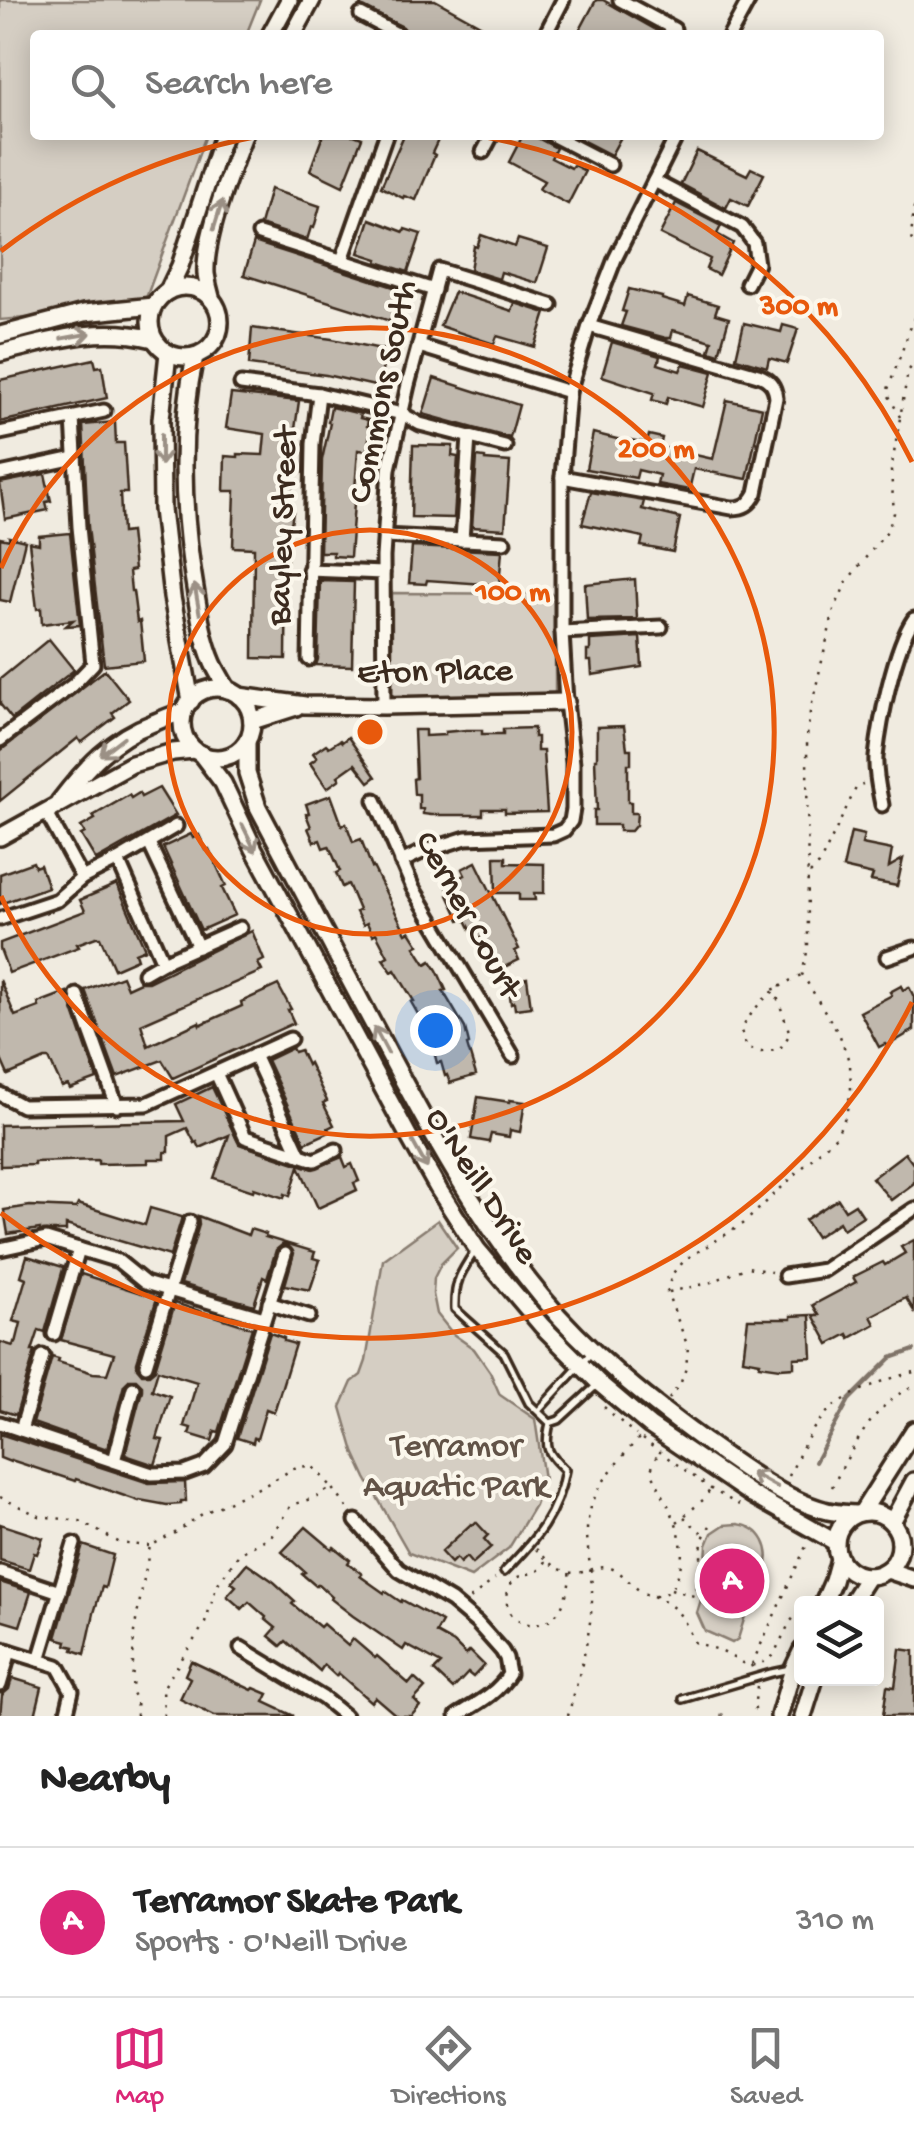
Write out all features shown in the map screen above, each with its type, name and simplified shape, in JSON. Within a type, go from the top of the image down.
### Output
[{"type":"main road","points":[[273,30],[289,0]]},
{"type":"main road","points":[[296,30],[312,0]]},
{"type":"main road","points":[[221,140],[180,266],[150,317],[154,338],[176,356],[195,356],[206,350],[219,331],[220,319],[210,297],[206,270],[215,222],[242,140]]},
{"type":"main road","points":[[168,291],[190,287],[210,297]]},
{"type":"main road","points":[[0,335],[84,313],[153,306]]},
{"type":"main road","points":[[0,353],[97,332],[154,338]]},
{"type":"main road","name":"O'Neill Drive","points":[[168,353],[161,419],[162,509],[187,706],[183,733],[223,782],[254,849],[439,1190],[477,1249],[542,1326],[599,1383],[650,1426],[837,1551],[851,1572],[868,1576]]},
{"type":"main road","points":[[195,356],[188,386],[184,443],[186,515],[200,617],[212,662],[250,712],[252,721]]},
{"type":"main road","points":[[51,808],[121,738],[187,706],[207,690],[234,693]]},
{"type":"main road","name":"Eton Place","points":[[234,693],[305,705],[566,702]]},
{"type":"main road","name":"Eton Place","points":[[252,721],[305,705]]},
{"type":"main road","name":"O'Neill Drive","points":[[252,721],[247,741],[247,773],[258,807],[470,1200],[544,1300],[662,1410],[740,1467],[824,1510],[873,1512],[892,1522]]},
{"type":"main road","points":[[0,837],[132,764],[173,752],[230,756],[247,741]]},
{"type":"main road","points":[[827,1596],[833,1581],[840,1526],[858,1513],[914,1430]]},
{"type":"main road","points":[[855,1596],[868,1576],[887,1570],[907,1548],[892,1522],[914,1481]]},
{"type":"main road","points":[[887,1570],[914,1579]]},
{"type":"main road","points":[[779,1716],[793,1669]]},
{"type":"main road","points":[[804,1716],[813,1686]]},
{"type":"street","points":[[547,30],[562,0]]},
{"type":"street","points":[[620,0],[636,4],[674,30]]},
{"type":"street","points":[[733,30],[749,0]]},
{"type":"street","points":[[360,14],[390,30]]},
{"type":"street","points":[[342,260],[384,140]]},
{"type":"street","points":[[483,152],[489,140]]},
{"type":"street","points":[[561,140],[610,166]]},
{"type":"street","points":[[401,862],[466,838],[553,835],[571,821],[574,762],[562,632],[562,477],[568,392],[615,260],[675,140]]},
{"type":"street","points":[[654,182],[742,227],[754,242],[757,264],[747,284]]},
{"type":"street","points":[[259,234],[434,290]]},
{"type":"street","name":"Commons South","points":[[384,706],[382,573],[389,469],[439,270],[551,305]]},
{"type":"street","points":[[562,477],[741,508],[756,493],[776,398],[770,382],[758,374],[589,326]]},
{"type":"street","points":[[419,346],[568,392]]},
{"type":"street","points":[[241,384],[319,394],[402,414],[420,424],[505,446]]},
{"type":"street","name":"Bayley Street","points":[[309,659],[312,444],[319,394]]},
{"type":"street","points":[[0,433],[104,411]]},
{"type":"street","points":[[0,740],[93,664],[73,418]]},
{"type":"street","points":[[462,540],[469,437]]},
{"type":"street","points":[[0,474],[76,458]]},
{"type":"street","points":[[384,536],[504,542]]},
{"type":"street","points":[[309,570],[382,573]]},
{"type":"street","points":[[882,805],[876,758],[896,658],[914,619]]},
{"type":"street","points":[[562,632],[661,627]]},
{"type":"street","name":"Cerner Court","points":[[375,800],[413,888],[514,1056]]},
{"type":"street","points":[[51,808],[82,878]]},
{"type":"street","points":[[0,919],[57,900],[82,878],[176,826]]},
{"type":"street","points":[[148,842],[198,947]]},
{"type":"street","points":[[118,860],[163,962]]},
{"type":"street","points":[[144,973],[240,928]]},
{"type":"street","points":[[887,957],[914,948]]},
{"type":"street","points":[[77,995],[118,1106]]},
{"type":"street","points":[[0,1094],[22,1106],[148,1104],[290,1039]]},
{"type":"street","points":[[254,1055],[300,1155]]},
{"type":"street","points":[[216,1072],[245,1137],[315,1160],[336,1150]]},
{"type":"street","points":[[786,1276],[824,1270],[914,1209]]},
{"type":"street","points":[[146,1364],[190,1222]]},
{"type":"street","points":[[0,1249],[46,1239],[118,1261],[145,1283],[264,1318]]},
{"type":"street","points":[[54,1334],[78,1249]]},
{"type":"street","points":[[0,1423],[152,1474],[185,1473],[204,1466],[225,1444],[285,1254]]},
{"type":"street","points":[[269,1303],[308,1316]]},
{"type":"street","points":[[21,1430],[43,1356]]},
{"type":"street","points":[[114,1461],[133,1388]]},
{"type":"street","points":[[356,1521],[400,1570],[460,1608],[506,1658],[509,1674],[496,1691],[457,1716]]},
{"type":"street","points":[[40,1660],[74,1544]]},
{"type":"street","points":[[0,1572],[60,1592]]},
{"type":"street","points":[[241,1648],[346,1716]]},
{"type":"street","points":[[0,1685],[5,1650],[58,1666],[72,1690],[66,1716]]},
{"type":"lane","points":[[477,1249],[460,1273],[454,1292],[455,1308],[504,1353],[529,1403],[550,1423]]},
{"type":"lane","points":[[539,1410],[594,1350]]},
{"type":"lane","points":[[550,1423],[559,1420],[599,1383]]},
{"type":"lane","points":[[504,1572],[531,1545],[561,1493],[565,1470],[549,1455],[546,1440],[550,1423]]},
{"type":"lane","points":[[684,1700],[793,1669]]},
{"type":"path","points":[[914,207],[914,248]]},
{"type":"path","points":[[901,418],[886,392],[914,318]]},
{"type":"path","points":[[662,1410],[681,1382],[688,1347],[668,1292],[672,1274],[686,1259],[744,1224],[836,1136],[846,1114],[851,1090],[850,1064],[840,1036],[802,974],[808,948],[807,737],[834,610],[847,581],[888,530],[894,512],[891,471],[908,372],[914,364]]},
{"type":"path","points":[[809,875],[819,865],[857,786],[876,779]]},
{"type":"path","points":[[774,988],[790,1034],[779,1050],[761,1052],[747,1048],[741,1031],[750,1014],[774,988],[802,974]]},
{"type":"path","points":[[668,1292],[709,1283],[748,1267],[786,1276]]},
{"type":"path","points":[[789,1476],[822,1416],[888,1378],[914,1372]]},
{"type":"path","points":[[832,1487],[860,1433],[900,1392],[914,1386]]},
{"type":"path","points":[[568,1716],[588,1636],[592,1598],[587,1528],[591,1506],[600,1486],[650,1426]]},
{"type":"path","points":[[658,1452],[651,1470],[677,1522],[682,1556],[673,1590],[675,1608]]},
{"type":"path","points":[[0,1497],[40,1516],[80,1521],[120,1543],[150,1546],[202,1514],[298,1466],[313,1467],[356,1521]]},
{"type":"path","points":[[164,1716],[163,1688],[206,1623],[217,1584],[239,1554],[271,1536],[292,1505],[332,1487]]},
{"type":"path","points":[[677,1522],[711,1489]]},
{"type":"path","points":[[683,1516],[703,1534]]},
{"type":"path","points":[[652,1596],[673,1590],[694,1596],[703,1534],[713,1522]]},
{"type":"path","points":[[758,1716],[754,1707],[758,1688],[751,1665],[808,1542]]},
{"type":"path","points":[[531,1545],[554,1567],[569,1572],[601,1567],[616,1570],[642,1592],[675,1608],[694,1642],[746,1665],[758,1666],[773,1656],[794,1617]]},
{"type":"path","points":[[136,1716],[132,1693],[134,1632],[150,1546]]},
{"type":"path","points":[[546,1559],[537,1572],[511,1581],[506,1602],[511,1615],[523,1624],[536,1626],[552,1620],[568,1592],[569,1572]]},
{"type":"path","points":[[460,1608],[504,1572]]},
{"type":"green space","points":[[0,0],[260,0],[248,30],[30,30],[30,140],[204,140],[142,309],[0,320]]},
{"type":"green space","points":[[392,593],[555,594],[555,697],[392,696]]},
{"type":"green space","name":"Terramor Aquatic Park","points":[[438,1220],[457,1248],[434,1278],[437,1314],[453,1334],[474,1349],[500,1395],[535,1419],[544,1479],[535,1505],[509,1548],[471,1577],[409,1553],[366,1478],[341,1407],[366,1361],[383,1260]]},
{"type":"green space","points":[[738,1524],[759,1534],[768,1555],[764,1576],[751,1596],[738,1639],[732,1643],[705,1631],[697,1613],[712,1533],[724,1525]]},
{"type":"building","points":[[364,0],[435,0],[489,30],[405,30],[360,6]]},
{"type":"building","points":[[596,0],[603,0],[656,30],[580,30]]},
{"type":"building","points":[[321,140],[361,140],[343,186],[310,170]]},
{"type":"building","points":[[402,140],[438,140],[416,200],[381,187]]},
{"type":"building","points":[[520,140],[541,140],[556,148],[551,158],[585,171],[568,204],[539,189],[544,181],[509,162]]},
{"type":"building","points":[[582,140],[619,140],[611,155]]},
{"type":"building","points":[[697,151],[747,175],[751,168],[764,174],[748,206],[731,198],[726,208],[681,184]]},
{"type":"building","points":[[270,189],[320,206],[307,240],[260,225]]},
{"type":"building","points":[[676,203],[721,226],[717,234],[733,243],[718,275],[706,269],[710,259],[660,234]]},
{"type":"building","points":[[370,219],[421,234],[408,272],[359,253]]},
{"type":"building","points":[[481,235],[515,247],[518,239],[548,248],[537,283],[501,272],[499,279],[470,270],[474,246],[477,247]]},
{"type":"building","points":[[254,242],[403,290],[393,322],[244,275]]},
{"type":"building","points":[[629,289],[685,306],[688,296],[718,305],[715,314],[729,318],[719,354],[709,351],[712,341],[673,330],[671,338],[666,338],[621,326]]},
{"type":"building","points":[[454,292],[512,311],[515,303],[546,313],[535,347],[497,336],[494,344],[440,326]]},
{"type":"building","points":[[744,323],[781,332],[783,325],[798,329],[787,363],[769,358],[767,367],[736,358]]},
{"type":"building","points":[[252,328],[386,350],[379,387],[249,365]]},
{"type":"building","points":[[612,342],[660,356],[658,364],[680,371],[683,364],[713,372],[703,407],[668,397],[666,404],[652,400],[654,393],[602,376]]},
{"type":"building","points":[[94,359],[96,367],[102,366],[107,398],[0,422],[0,380]]},
{"type":"building","points":[[434,378],[519,405],[510,438],[423,414]]},
{"type":"building","points":[[231,394],[299,401],[291,457],[293,512],[287,549],[286,659],[253,658],[254,548],[233,547],[235,491],[224,491],[225,456],[263,455],[265,434],[226,428]]},
{"type":"building","points":[[727,400],[762,408],[747,479],[694,469],[689,490],[657,484],[659,475],[638,470],[636,478],[586,469],[593,433],[647,443],[649,435],[662,438],[660,447],[713,459]]},
{"type":"building","points":[[331,407],[361,414],[360,418],[368,420],[367,426],[371,427],[367,451],[358,450],[350,557],[320,552],[322,460]]},
{"type":"building","points":[[115,422],[116,443],[124,443],[127,493],[120,493],[122,533],[130,532],[134,570],[129,571],[131,591],[137,622],[140,621],[144,661],[104,665],[88,527],[83,425]]},
{"type":"building","points":[[413,445],[453,446],[452,456],[458,457],[454,518],[411,517]]},
{"type":"building","points":[[477,457],[510,462],[505,529],[472,527]]},
{"type":"building","points":[[45,474],[51,501],[46,502],[48,510],[5,519],[0,483]]},
{"type":"building","points":[[591,492],[644,501],[642,509],[680,518],[673,552],[641,546],[643,537],[582,524]]},
{"type":"building","points":[[70,533],[80,625],[66,626],[73,620],[42,624],[29,542],[39,544],[39,536]]},
{"type":"building","points":[[9,537],[25,541],[10,602],[0,600],[0,538],[10,540]]},
{"type":"building","points":[[412,547],[502,551],[499,585],[427,580],[426,584],[409,583]]},
{"type":"building","points":[[635,579],[637,619],[587,620],[585,584]]},
{"type":"building","points":[[320,581],[354,582],[352,666],[316,665]]},
{"type":"building","points":[[640,637],[642,667],[592,675],[591,661],[587,661],[590,640]]},
{"type":"building","points":[[49,639],[74,670],[12,719],[0,704],[0,679]]},
{"type":"building","points":[[105,670],[129,700],[112,713],[115,717],[81,743],[78,738],[0,801],[0,751]]},
{"type":"building","points":[[624,726],[627,749],[631,749],[628,802],[631,813],[637,813],[631,831],[619,831],[619,825],[594,825],[597,727]]},
{"type":"building","points":[[534,728],[537,751],[543,751],[547,812],[483,809],[483,815],[431,815],[419,809],[413,779],[414,730],[425,730],[425,736],[466,730],[503,734],[503,729]]},
{"type":"building","points":[[348,737],[376,777],[369,782],[355,764],[327,788],[310,763],[317,758],[313,753]]},
{"type":"building","points":[[159,788],[176,815],[96,860],[81,835],[85,833],[81,827],[129,795],[131,798],[139,793],[141,797]]},
{"type":"building","points":[[331,795],[353,842],[361,839],[406,933],[410,931],[426,964],[431,961],[437,970],[446,990],[443,991],[465,1028],[476,1075],[450,1083],[445,1076],[433,1048],[439,1047],[395,970],[392,972],[383,959],[388,956],[376,933],[373,935],[367,923],[363,925],[348,884],[342,887],[329,846],[323,848],[320,840],[314,842],[306,804]]},
{"type":"building","points":[[851,832],[864,835],[862,844],[892,850],[889,867],[903,859],[897,886],[871,881],[873,875],[843,868]]},
{"type":"building","points":[[191,834],[193,838],[199,835],[206,850],[209,849],[235,915],[201,930],[163,847]]},
{"type":"building","points":[[495,857],[506,857],[506,863],[544,864],[544,893],[534,893],[535,900],[519,900],[519,893],[496,893]]},
{"type":"building","points":[[33,862],[35,867],[40,865],[48,887],[0,904],[0,874]]},
{"type":"building","points":[[476,862],[519,949],[515,951],[519,960],[492,973],[486,959],[490,957],[480,938],[476,940],[465,918],[460,920],[448,895],[451,881],[465,875],[462,869]]},
{"type":"building","points":[[117,884],[145,949],[135,953],[137,959],[114,969],[100,937],[96,937],[9,973],[0,943],[85,911],[80,900]]},
{"type":"building","points":[[252,931],[264,960],[258,963],[262,971],[141,1024],[148,1046],[242,1006],[241,1002],[278,985],[294,1023],[173,1078],[162,1060],[117,1077],[85,990],[122,976],[127,988],[148,982]]},
{"type":"building","points":[[527,978],[531,1007],[515,1009],[508,981]]},
{"type":"building","points":[[0,980],[15,1016],[67,992],[97,1079],[70,1089],[68,1085],[62,1087],[49,1059],[8,1075],[0,1057]]},
{"type":"building","points":[[901,986],[903,990],[909,987],[914,997],[914,1030],[879,1047],[860,1012]]},
{"type":"building","points":[[292,1048],[294,1052],[300,1050],[309,1063],[334,1125],[328,1128],[330,1132],[305,1143],[267,1060]]},
{"type":"building","points":[[212,1087],[239,1144],[313,1169],[342,1157],[346,1167],[352,1164],[359,1181],[354,1183],[357,1190],[318,1208],[299,1166],[290,1196],[285,1194],[284,1198],[214,1178],[229,1135],[200,1148],[187,1128],[169,1136],[165,1159],[148,1159],[148,1163],[98,1164],[98,1160],[0,1166],[0,1125],[184,1121],[176,1104]]},
{"type":"building","points":[[478,1097],[525,1102],[520,1132],[510,1130],[509,1137],[491,1134],[489,1142],[471,1139]]},
{"type":"building","points":[[905,1153],[914,1165],[914,1183],[891,1200],[872,1178]]},
{"type":"building","points":[[838,1199],[845,1210],[855,1204],[863,1216],[843,1229],[839,1222],[816,1237],[805,1220]]},
{"type":"building","points":[[78,1204],[145,1225],[150,1208],[182,1217],[170,1256],[66,1225],[66,1231],[40,1229],[8,1234],[4,1210],[30,1206],[76,1208]]},
{"type":"building","points":[[198,1216],[248,1235],[250,1229],[315,1252],[313,1258],[320,1260],[310,1290],[285,1285],[294,1253],[287,1245],[276,1250],[254,1305],[181,1284],[199,1225]]},
{"type":"building","points":[[914,1240],[914,1311],[906,1298],[871,1316],[875,1324],[829,1344],[813,1315],[819,1315],[813,1305],[856,1282],[853,1277],[905,1253],[901,1247]]},
{"type":"building","points":[[27,1256],[63,1269],[45,1332],[39,1330],[32,1351],[16,1415],[0,1410],[0,1342],[13,1346],[16,1343],[21,1323],[13,1321],[26,1278],[21,1276]]},
{"type":"building","points":[[81,1274],[157,1298],[137,1362],[142,1374],[155,1369],[175,1303],[252,1328],[219,1432],[215,1431],[212,1441],[189,1434],[191,1428],[184,1426],[197,1382],[158,1370],[152,1390],[170,1396],[157,1439],[163,1440],[155,1465],[125,1455],[142,1390],[136,1379],[124,1385],[107,1449],[33,1423],[52,1357],[93,1373],[107,1374],[114,1354],[61,1340]]},
{"type":"building","points":[[810,1315],[812,1357],[794,1358],[794,1367],[780,1368],[743,1359],[748,1319]]},
{"type":"building","points":[[270,1333],[295,1344],[274,1412],[266,1409],[253,1443],[237,1438]]},
{"type":"building","points":[[0,1434],[149,1483],[185,1482],[186,1501],[167,1505],[139,1501],[10,1462],[0,1458]]},
{"type":"building","points":[[476,1522],[488,1535],[484,1539],[491,1547],[472,1564],[466,1557],[460,1563],[456,1558],[451,1563],[441,1552]]},
{"type":"building","points":[[0,1524],[43,1538],[29,1569],[0,1560]]},
{"type":"building","points":[[306,1527],[350,1560],[348,1563],[360,1576],[384,1593],[442,1622],[436,1633],[466,1655],[470,1651],[484,1665],[473,1677],[468,1673],[453,1689],[434,1671],[441,1664],[406,1645],[403,1650],[331,1599],[282,1552]]},
{"type":"building","points":[[83,1545],[113,1555],[85,1654],[56,1638]]},
{"type":"building","points":[[247,1563],[274,1582],[295,1601],[292,1604],[320,1627],[323,1624],[348,1646],[353,1639],[409,1684],[414,1678],[425,1688],[414,1700],[420,1706],[411,1716],[397,1716],[375,1697],[371,1702],[338,1673],[336,1676],[324,1665],[320,1671],[286,1641],[281,1646],[269,1636],[276,1628],[266,1617],[249,1602],[242,1609],[227,1596],[236,1586],[231,1582]]},
{"type":"building","points":[[0,1582],[31,1592],[20,1626],[0,1620]]},
{"type":"building","points":[[900,1649],[914,1651],[914,1716],[883,1716],[887,1686],[895,1687]]},
{"type":"building","points":[[191,1661],[268,1694],[264,1702],[294,1716],[215,1716],[180,1699],[190,1678],[185,1675]]},
{"type":"building","points":[[12,1678],[42,1687],[35,1716],[0,1716],[2,1695]]},
{"type":"waterway","points":[[815,1462],[849,1400],[891,1358],[914,1350]]},
{"type":"place","name":"Terramor Skate Park","points":[[732,1581]]}]
